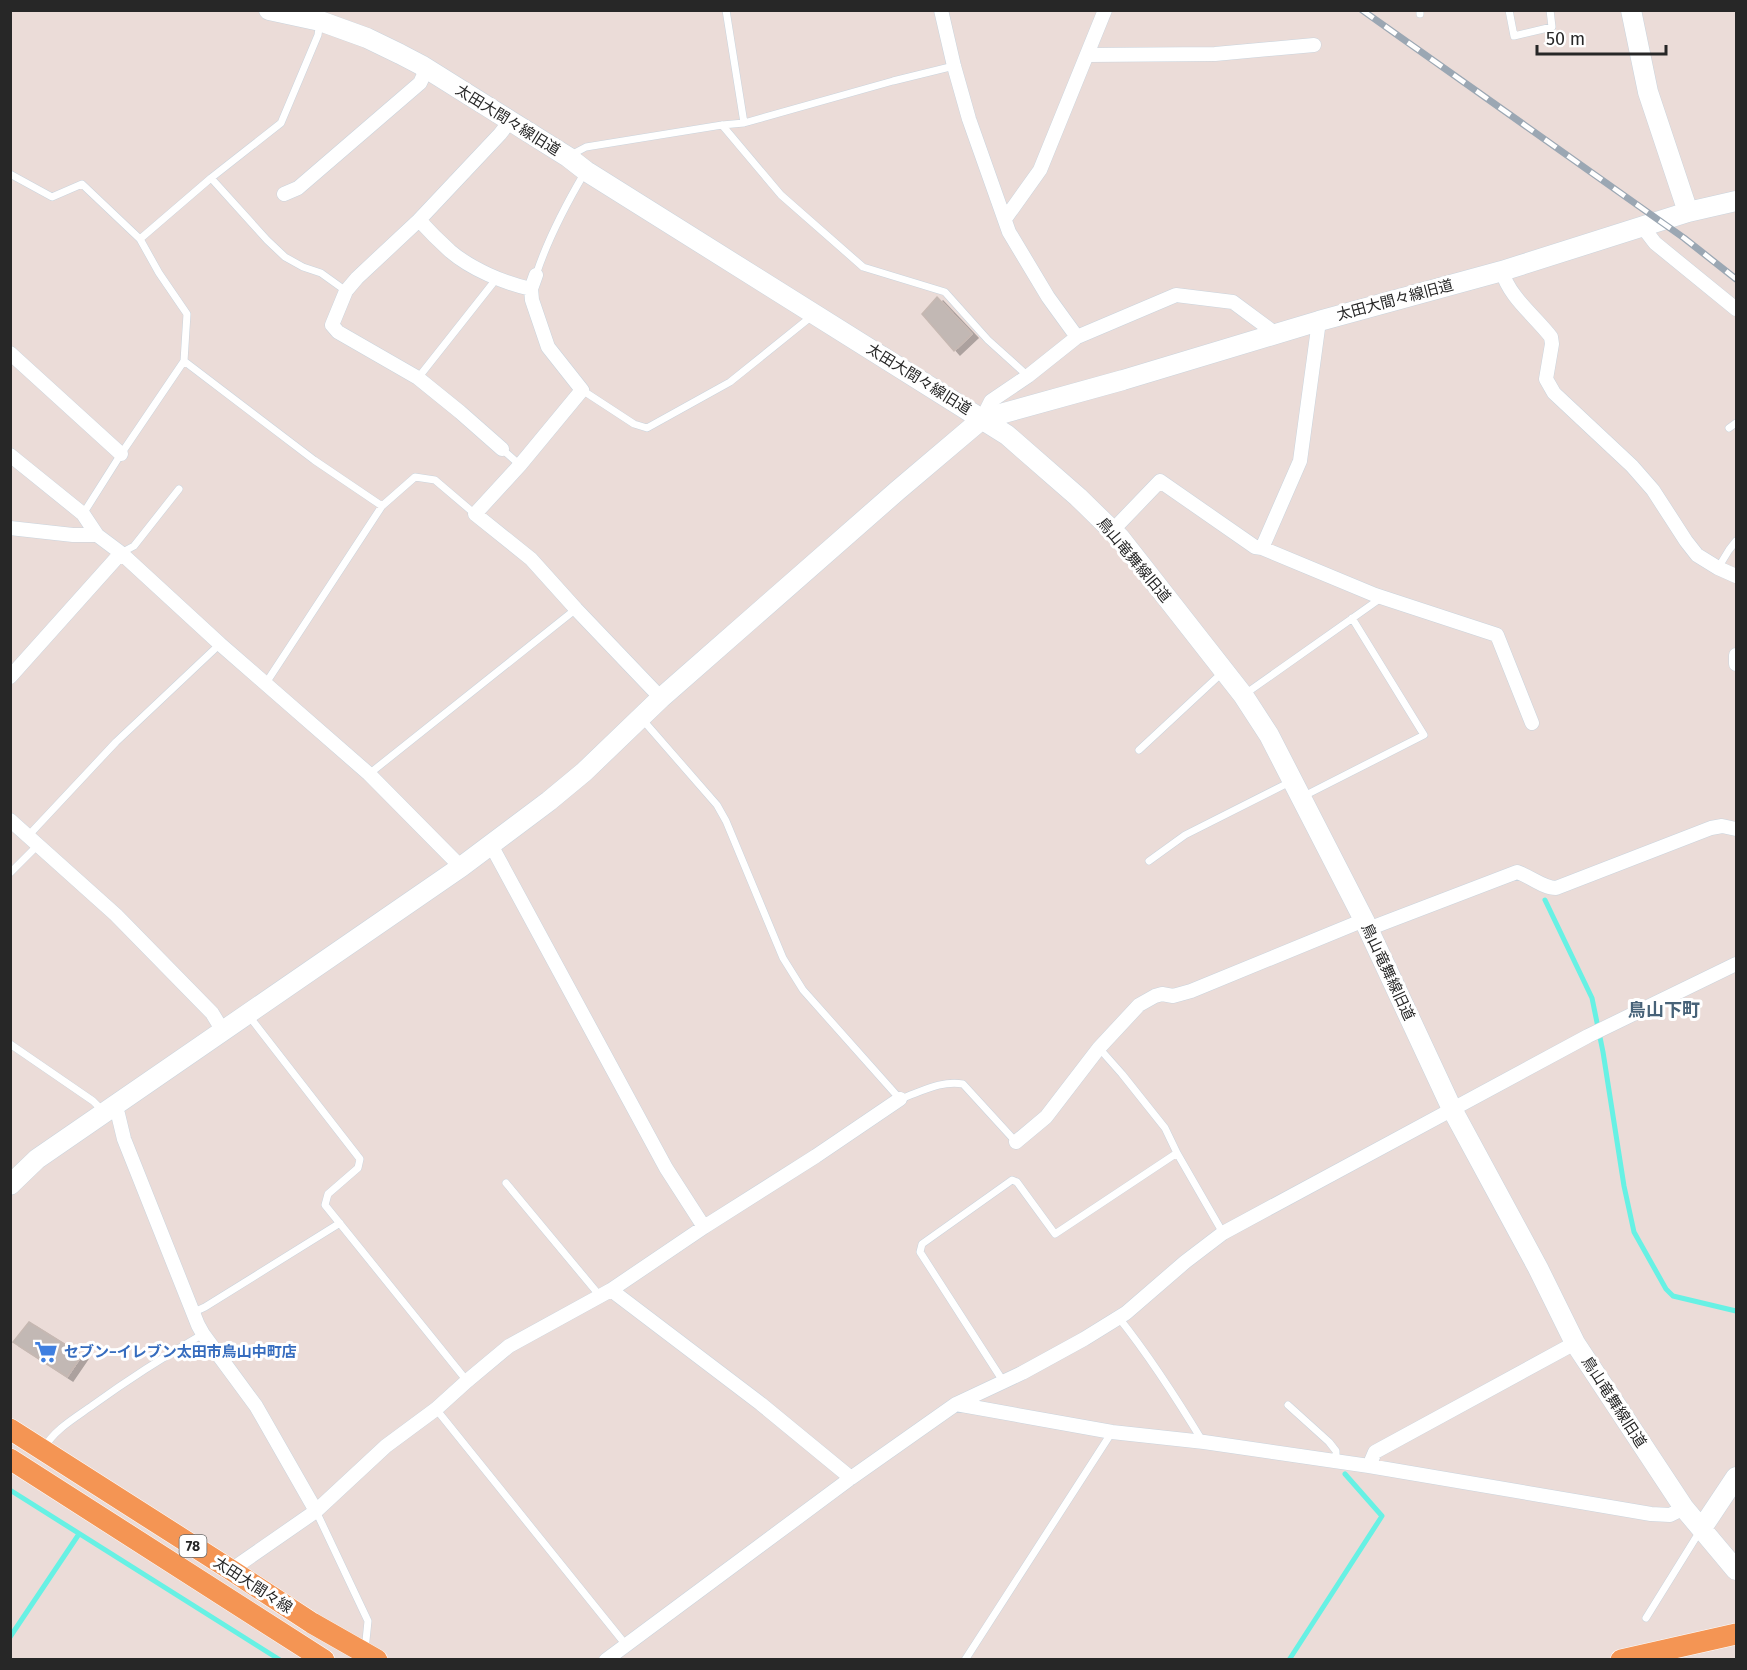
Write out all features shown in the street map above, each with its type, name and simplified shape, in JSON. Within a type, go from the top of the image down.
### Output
[{"type":"main road","name":"太田大間々線","points":[[10,1429],[312,1623],[371,1656]]},
{"type":"main road","name":"太田大間々線","points":[[10,1459],[322,1659]]},
{"type":"main road","points":[[1621,1659],[1737,1634]]},
{"type":"street","name":"太田大間々線旧道","points":[[269,10],[296,13],[320,21],[383,45],[427,69],[982,418],[1502,271],[1688,212],[1737,201]]},
{"type":"street","points":[[941,10],[969,119],[1010,232],[1048,297],[1077,337]]},
{"type":"street","points":[[1005,219],[1040,170],[1105,10]]},
{"type":"street","points":[[1631,10],[1648,92],[1688,212]]},
{"type":"street","points":[[1087,55],[1215,54],[1314,45]]},
{"type":"street","points":[[284,194],[298,188],[420,83],[427,69]]},
{"type":"street","points":[[502,449],[418,378],[338,332],[332,325],[346,291],[357,278],[419,220],[510,121]]},
{"type":"street","points":[[419,220],[451,253],[497,278],[531,289]]},
{"type":"street","points":[[1642,226],[1655,243],[1737,309]]},
{"type":"street","points":[[1502,271],[1505,282],[1513,293],[1551,337],[1552,344],[1546,379],[1554,393],[1632,466],[1653,490],[1697,555],[1737,576]]},
{"type":"street","points":[[536,275],[531,289],[532,300],[548,347],[582,390],[520,465],[475,514],[531,559],[661,698]]},
{"type":"street","points":[[10,1185],[37,1159],[460,867],[584,772],[661,698],[982,418],[991,400],[1029,376],[1077,337],[1176,295],[1233,302],[1276,334]]},
{"type":"street","points":[[1262,548],[1300,461],[1319,321]]},
{"type":"street","points":[[10,353],[121,454]]},
{"type":"street","name":"鳥山竜舞線旧道","points":[[982,418],[1007,435],[1078,497],[1120,538],[1243,695],[1269,735],[1298,789],[1366,924],[1452,1109],[1527,1247],[1575,1342],[1684,1508],[1737,1570]]},
{"type":"street","points":[[10,454],[83,514],[97,535],[121,553],[220,644],[369,774],[460,867]]},
{"type":"street","points":[[1112,531],[1160,481],[1255,547],[1383,597],[1497,635],[1532,723]]},
{"type":"street","points":[[10,528],[73,535],[97,535]]},
{"type":"street","points":[[10,676],[121,553]]},
{"type":"street","points":[[1737,655],[1737,664]]},
{"type":"street","points":[[10,820],[116,915],[212,1013],[223,1031]]},
{"type":"street","points":[[1016,1142],[1046,1117],[1099,1048],[1139,1005],[1155,996],[1162,994],[1173,996],[1191,991],[1366,924],[1517,872],[1548,888],[1556,888],[1711,828],[1722,826],[1737,829]]},
{"type":"street","points":[[490,845],[666,1168],[704,1227]]},
{"type":"street","points":[[606,1659],[851,1478],[956,1404],[1022,1373],[1119,1318],[1223,1233],[1588,1036],[1737,964]]},
{"type":"street","points":[[231,1570],[316,1511],[386,1446],[436,1409],[509,1346],[606,1293],[900,1100]]},
{"type":"street","points":[[109,1110],[118,1114],[124,1139],[204,1334],[256,1406],[316,1511]]},
{"type":"street","points":[[606,1293],[761,1404],[851,1478]]},
{"type":"street","points":[[1369,1466],[1375,1452],[1575,1342]]},
{"type":"street","points":[[956,1404],[1112,1432],[1204,1442],[1369,1466],[1651,1514],[1670,1515],[1684,1508]]},
{"type":"street","points":[[1702,1528],[1737,1477]]},
{"type":"lane","points":[[726,10],[744,123]]},
{"type":"lane","points":[[1509,10],[1514,36],[1552,27],[1550,10]]},
{"type":"lane","points":[[140,239],[211,178],[281,123],[318,35],[320,21]]},
{"type":"lane","points":[[568,157],[586,147],[744,123],[954,66]]},
{"type":"lane","points":[[722,125],[781,195],[863,267],[945,292],[988,340],[1029,376]]},
{"type":"lane","points":[[536,275],[551,234],[586,171]]},
{"type":"lane","points":[[10,174],[52,197],[82,184],[140,239],[159,273],[187,314],[184,361],[83,514]]},
{"type":"lane","points":[[211,178],[285,257],[303,267],[321,273],[346,291]]},
{"type":"lane","points":[[418,378],[497,278]]},
{"type":"lane","points":[[582,390],[634,424],[647,428],[730,382],[815,314]]},
{"type":"lane","points":[[184,361],[314,460],[382,506]]},
{"type":"lane","points":[[1729,428],[1737,423]]},
{"type":"lane","points":[[502,449],[520,465]]},
{"type":"lane","points":[[266,683],[382,506],[415,477],[435,480],[475,514]]},
{"type":"lane","points":[[121,553],[134,546],[179,489]]},
{"type":"lane","points":[[1718,568],[1737,541]]},
{"type":"lane","points":[[1243,695],[1383,597]]},
{"type":"lane","points":[[369,774],[576,609]]},
{"type":"lane","points":[[1149,861],[1185,835],[1424,735],[1352,618]]},
{"type":"lane","points":[[10,873],[33,840],[116,742],[220,644]]},
{"type":"lane","points":[[1139,750],[1225,671]]},
{"type":"lane","points":[[640,717],[717,805],[726,821],[783,958],[803,990],[900,1100],[941,1084],[952,1082],[963,1084],[1016,1142]]},
{"type":"lane","points":[[248,1014],[360,1159],[358,1168],[328,1194],[325,1205],[467,1381]]},
{"type":"lane","points":[[10,1044],[109,1110]]},
{"type":"lane","points":[[1099,1048],[1165,1128],[1223,1233]]},
{"type":"lane","points":[[1004,1381],[920,1252],[922,1244],[1012,1180],[1017,1182],[1055,1234],[1177,1153]]},
{"type":"lane","points":[[506,1183],[606,1293]]},
{"type":"lane","points":[[194,1312],[340,1224]]},
{"type":"lane","points":[[1119,1318],[1147,1354],[1204,1442]]},
{"type":"lane","points":[[43,1450],[55,1432],[129,1379],[204,1334]]},
{"type":"lane","points":[[1288,1405],[1329,1442],[1336,1451],[1336,1461]]},
{"type":"lane","points":[[436,1409],[626,1645]]},
{"type":"lane","points":[[965,1659],[1112,1432]]},
{"type":"lane","points":[[316,1511],[368,1621],[371,1656]]},
{"type":"lane","points":[[1646,1618],[1702,1528]]},
{"type":"building","points":[[937,297],[972,334],[954,351],[922,314]]},
{"type":"building","points":[[29,1322],[82,1355],[67,1377],[13,1342]]},
{"type":"waterway","points":[[1545,900],[1592,998],[1634,1232],[1666,1289],[1673,1296],[1736,1311]]},
{"type":"waterway","points":[[1289,1660],[1382,1516],[1345,1474]]},
{"type":"waterway","points":[[10,1490],[280,1660]]},
{"type":"waterway","points":[[10,1637],[79,1534]]},
{"type":"railway","points":[[1362,10],[1684,238],[1736,279]]},
{"type":"place","name":"セブン−イレブン太田市鳥山中町店","points":[[46,1352]]},
{"type":"district","name":"鳥山下町","points":[[1664,1010]]}]
